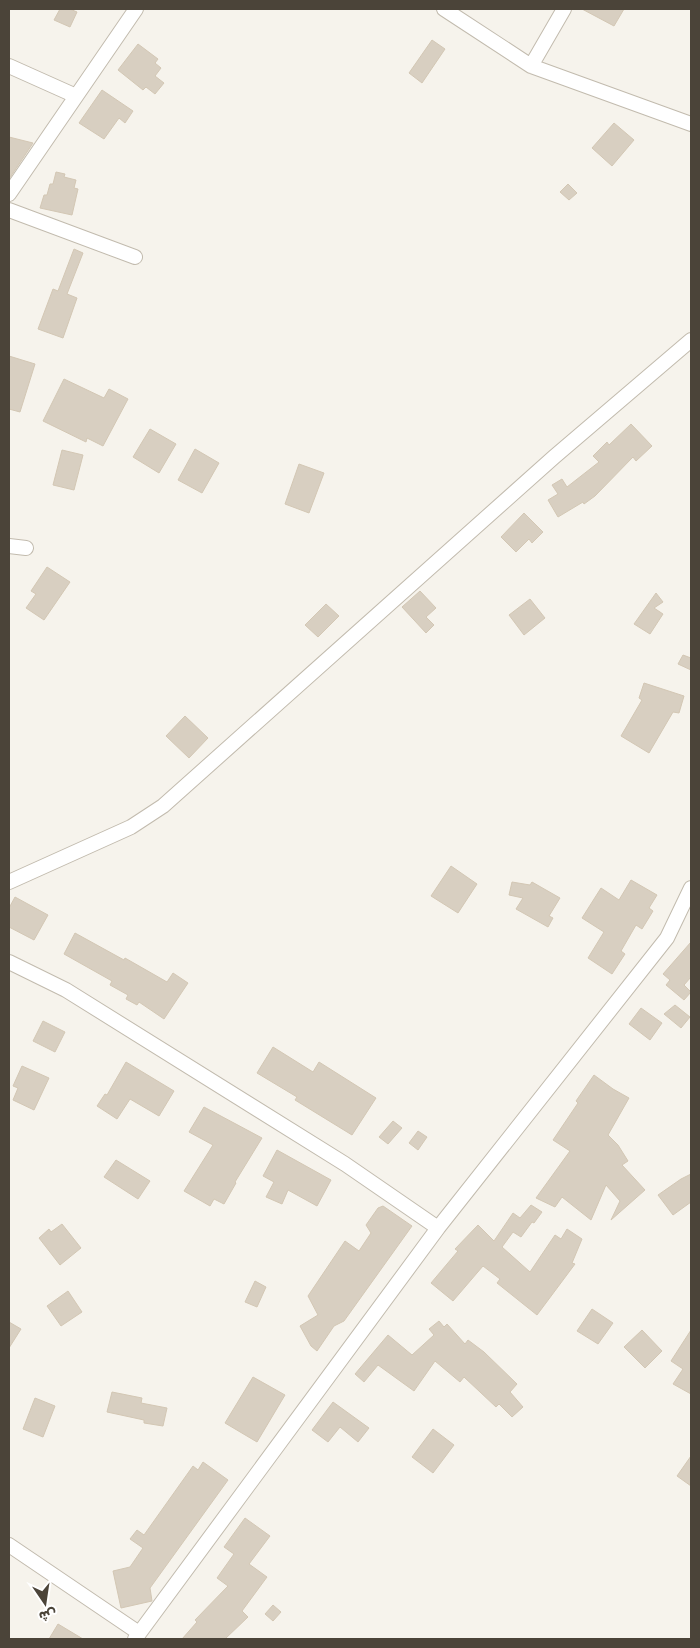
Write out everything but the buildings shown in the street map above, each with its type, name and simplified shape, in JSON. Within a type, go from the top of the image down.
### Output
[{"type":"street","points":[[9,194],[136,9]]},
{"type":"street","points":[[445,9],[531,66],[691,124]]},
{"type":"street","points":[[531,66],[564,9]]},
{"type":"street","points":[[9,66],[76,96]]},
{"type":"street","points":[[9,210],[135,257]]},
{"type":"street","points":[[9,882],[131,827],[163,806],[554,457],[691,340]]},
{"type":"street","points":[[9,546],[26,548]]},
{"type":"street","points":[[9,1546],[137,1636],[438,1228],[667,938],[691,888]]},
{"type":"street","points":[[9,962],[66,990],[345,1164],[438,1228]]}]
